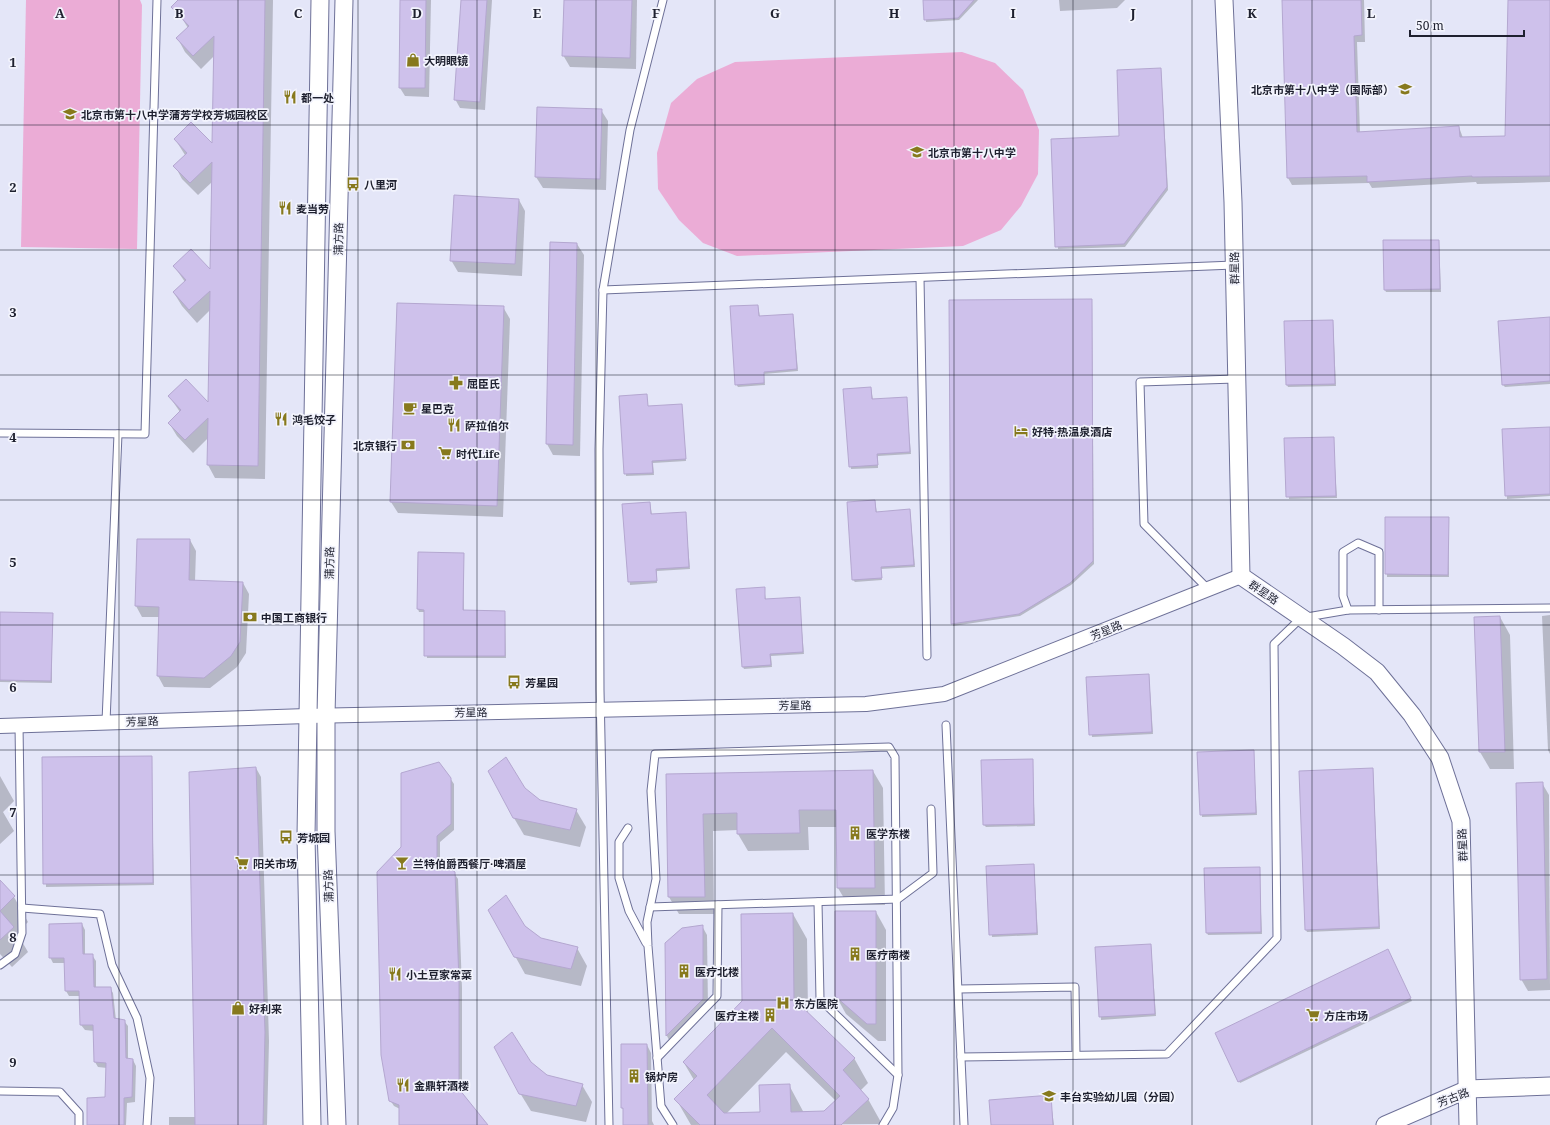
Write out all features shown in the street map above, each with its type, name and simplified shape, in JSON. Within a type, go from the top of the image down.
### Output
[{"type":"street","name":"蒲方路","points":[[312,1125],[306,836],[320,0]]},
{"type":"street","name":"蒲方路","points":[[337,1125],[326,831],[326,716],[344,0]]},
{"type":"street","name":"群星路","points":[[1224,0],[1234,266],[1241,576],[1377,672],[1412,715],[1440,758],[1461,821],[1468,1125]]},
{"type":"street","name":"芳星路","points":[[0,726],[600,708],[866,704],[944,694],[1241,576]]},
{"type":"street","name":"芳古路","points":[[1385,1125],[1468,1089],[1550,1086]]},
{"type":"lane","points":[[0,433],[145,434],[157,0]]},
{"type":"lane","points":[[609,1125],[600,708],[599,449],[603,290],[630,130],[663,0]]},
{"type":"lane","points":[[603,290],[1234,266]]},
{"type":"lane","points":[[920,278],[927,656]]},
{"type":"lane","points":[[1208,589],[1144,524],[1140,382],[1236,379]]},
{"type":"lane","points":[[106,722],[118,434]]},
{"type":"lane","points":[[1348,610],[1343,596],[1343,552],[1358,543],[1379,552],[1379,610]]},
{"type":"lane","points":[[961,1057],[1167,1054],[1277,938],[1274,644],[1301,618],[1348,610],[1550,608]]},
{"type":"lane","points":[[946,724],[964,1125]]},
{"type":"lane","points":[[0,965],[15,954],[22,933],[19,725]]},
{"type":"lane","points":[[673,1125],[661,1106],[648,946],[647,922],[656,879],[651,791],[655,754],[889,747],[895,757],[898,899],[898,1075],[893,1108],[883,1125]]},
{"type":"lane","points":[[650,907],[898,899],[933,873],[930,809]]},
{"type":"lane","points":[[628,828],[619,842],[619,878],[629,911],[648,946]]},
{"type":"lane","points":[[818,902],[820,999],[898,1075]]},
{"type":"lane","points":[[657,1058],[717,996],[718,905]]},
{"type":"lane","points":[[22,908],[100,914],[112,966],[137,1018],[150,1078],[147,1125]]},
{"type":"lane","points":[[958,989],[1075,987],[1076,1055]]},
{"type":"lane","points":[[0,1092],[60,1092],[79,1113],[79,1125]]},
{"type":"shaded area","name":"北京市第十八中学蒲芳学校芳城园校区","points":[[26,0],[140,0],[142,5],[137,249],[21,247]]},
{"type":"shaded area","points":[[962,52],[995,63],[1023,90],[1039,130],[1038,174],[1021,206],[1001,230],[963,246],[737,256],[703,243],[679,220],[658,189],[657,153],[671,103],[697,79],[735,62]]},
{"type":"building","points":[[178,0],[265,0],[258,466],[207,465],[208,418],[185,440],[168,423],[181,410],[168,396],[186,379],[208,402],[210,291],[189,310],[173,292],[186,280],[173,266],[191,249],[210,269],[212,162],[190,183],[173,166],[187,153],[174,139],[191,122],[212,143],[214,36],[193,56],[176,38],[189,26],[171,7]]},
{"type":"building","points":[[400,0],[426,0],[425,88],[399,88]]},
{"type":"building","points":[[461,0],[487,0],[480,102],[454,100]]},
{"type":"building","points":[[564,0],[632,0],[630,58],[562,56]]},
{"type":"building","points":[[923,0],[974,0],[958,18],[924,20]]},
{"type":"building","points":[[1282,0],[1361,0],[1362,35],[1354,36],[1357,132],[1459,126],[1460,137],[1505,136],[1508,0],[1550,0],[1550,176],[1472,176],[1367,182],[1367,176],[1287,178]]},
{"type":"building","points":[[1161,68],[1167,187],[1124,244],[1055,247],[1051,139],[1119,136],[1117,70]]},
{"type":"building","points":[[537,107],[602,109],[600,179],[535,177]]},
{"type":"building","points":[[454,195],[519,199],[515,264],[450,261]]},
{"type":"building","points":[[1383,240],[1439,240],[1440,289],[1384,290]]},
{"type":"building","points":[[550,242],[577,243],[573,445],[546,444]]},
{"type":"building","name":"好特·热温泉酒店","points":[[1092,299],[1093,561],[1070,583],[1019,614],[951,624],[949,300]]},
{"type":"building","name":"时代Life","points":[[397,303],[504,306],[497,506],[390,502]]},
{"type":"building","points":[[758,305],[759,316],[793,314],[797,369],[764,372],[764,383],[735,385],[730,306]]},
{"type":"building","points":[[1550,317],[1550,381],[1502,385],[1498,321]]},
{"type":"building","points":[[1333,320],[1335,384],[1286,385],[1284,321]]},
{"type":"building","points":[[871,387],[872,399],[907,397],[910,452],[877,454],[878,465],[849,467],[843,389]]},
{"type":"building","points":[[647,394],[648,406],[682,404],[686,459],[652,461],[653,473],[624,474],[619,396]]},
{"type":"building","points":[[1550,427],[1550,494],[1505,496],[1502,429]]},
{"type":"building","points":[[1334,437],[1336,496],[1286,497],[1284,438]]},
{"type":"building","points":[[875,500],[876,512],[910,509],[914,565],[881,567],[882,578],[852,580],[847,502]]},
{"type":"building","points":[[650,502],[651,514],[686,512],[689,567],[656,569],[657,581],[628,582],[622,504]]},
{"type":"building","points":[[1385,517],[1449,517],[1448,575],[1385,574]]},
{"type":"building","points":[[137,539],[190,539],[189,580],[243,582],[240,642],[231,656],[204,678],[157,676],[159,607],[135,606]]},
{"type":"building","points":[[418,552],[464,553],[463,610],[505,611],[505,656],[424,656],[424,610],[417,609]]},
{"type":"building","points":[[765,587],[765,599],[800,597],[803,652],[770,654],[771,665],[742,667],[736,589]]},
{"type":"building","points":[[0,612],[53,613],[51,681],[0,680]]},
{"type":"building","points":[[1500,616],[1505,752],[1479,752],[1474,617]]},
{"type":"building","points":[[1149,674],[1152,732],[1089,735],[1086,677]]},
{"type":"building","points":[[1254,750],[1256,813],[1200,815],[1197,752]]},
{"type":"building","points":[[152,756],[153,883],[43,884],[42,757]]},
{"type":"building","points":[[506,757],[525,788],[540,800],[577,809],[570,830],[513,818],[488,771]]},
{"type":"building","points":[[1033,759],[1034,824],[983,825],[981,760]]},
{"type":"building","points":[[439,762],[451,778],[451,824],[437,836],[437,859],[455,872],[459,982],[459,1089],[488,1125],[399,1125],[399,1105],[389,1101],[381,1055],[377,872],[401,847],[401,773]]},
{"type":"building","points":[[256,767],[265,1032],[263,1125],[195,1125],[189,772]]},
{"type":"building","points":[[1373,768],[1379,927],[1305,930],[1299,771]]},
{"type":"building","name":"医学东楼","points":[[873,770],[875,888],[837,888],[836,810],[799,810],[800,833],[737,834],[737,813],[703,814],[705,897],[668,897],[666,774]]},
{"type":"building","points":[[1543,782],[1547,979],[1520,980],[1516,783]]},
{"type":"building","points":[[1034,864],[1037,933],[989,935],[986,866]]},
{"type":"building","points":[[1260,867],[1261,932],[1206,933],[1204,868]]},
{"type":"building","points":[[0,880],[15,896],[0,911]]},
{"type":"building","points":[[506,895],[525,926],[541,938],[578,947],[571,969],[514,957],[488,910]]},
{"type":"building","points":[[0,911],[14,927],[0,940]]},
{"type":"building","name":"医疗南楼","points":[[835,911],[876,911],[876,1024],[867,1024],[835,996]]},
{"type":"building","name":"医疗主楼","points":[[793,913],[794,999],[855,1058],[843,1070],[869,1099],[841,1125],[700,1125],[674,1099],[697,1076],[683,1062],[742,1001],[741,914]],"holes":[[[772,1028],[840,1096],[824,1111],[791,1112],[790,1084],[759,1085],[760,1112],[724,1113],[707,1095]]]},
{"type":"building","points":[[82,923],[83,954],[93,954],[94,987],[111,987],[114,1018],[125,1020],[126,1058],[133,1059],[132,1097],[124,1098],[124,1125],[87,1125],[87,1098],[105,1097],[106,1063],[94,1062],[93,1025],[80,1025],[79,991],[65,991],[64,958],[49,958],[49,924]]},
{"type":"building","name":"医疗北楼","points":[[703,925],[703,999],[666,1036],[665,943],[682,928]]},
{"type":"building","points":[[1151,944],[1155,1014],[1099,1017],[1095,947]]},
{"type":"building","name":"方庄市场","points":[[1388,949],[1411,998],[1238,1082],[1215,1033]]},
{"type":"building","points":[[512,1032],[531,1062],[547,1075],[583,1084],[576,1106],[519,1094],[494,1047]]},
{"type":"building","name":"锅炉房","points":[[621,1044],[647,1044],[648,1125],[623,1125],[623,1108],[621,1108]]},
{"type":"building","points":[[1051,1095],[1053,1125],[991,1125],[989,1100]]},
{"type":"place","name":"大明眼镜","points":[[413,60]]},
{"type":"place","name":"北京市第十八中学（国际部）","points":[[1405,89]]},
{"type":"place","name":"都一处","points":[[290,97]]},
{"type":"place","name":"北京市第十八中学蒲芳学校芳城园校区","points":[[70,114]]},
{"type":"place","name":"北京市第十八中学","points":[[917,152]]},
{"type":"place","name":"八里河","points":[[353,184]]},
{"type":"place","name":"麦当劳","points":[[285,208]]},
{"type":"place","name":"屈臣氏","points":[[456,383]]},
{"type":"place","name":"星巴克","points":[[410,408]]},
{"type":"place","name":"鸿毛饺子","points":[[281,419]]},
{"type":"place","name":"萨拉伯尔","points":[[454,425]]},
{"type":"place","name":"好特·热温泉酒店","points":[[1021,431]]},
{"type":"place","name":"北京银行","points":[[408,445]]},
{"type":"place","name":"时代Life","points":[[445,453]]},
{"type":"place","name":"中国工商银行","points":[[250,617]]},
{"type":"place","name":"芳星园","points":[[514,682]]},
{"type":"place","name":"医学东楼","points":[[855,833]]},
{"type":"place","name":"芳城园","points":[[286,837]]},
{"type":"place","name":"阳关市场","points":[[242,863]]},
{"type":"place","name":"兰特伯爵西餐厅·啤酒屋","points":[[402,863]]},
{"type":"place","name":"医疗南楼","points":[[855,954]]},
{"type":"place","name":"医疗北楼","points":[[684,971]]},
{"type":"place","name":"小土豆家常菜","points":[[395,974]]},
{"type":"place","name":"东方医院","points":[[783,1003]]},
{"type":"place","name":"好利来","points":[[238,1008]]},
{"type":"place","name":"医疗主楼","points":[[770,1015]]},
{"type":"place","name":"方庄市场","points":[[1313,1015]]},
{"type":"place","name":"锅炉房","points":[[634,1076]]},
{"type":"place","name":"金鼎轩酒楼","points":[[403,1085]]},
{"type":"place","name":"丰台实验幼儿园（分园）","points":[[1049,1096]]}]
